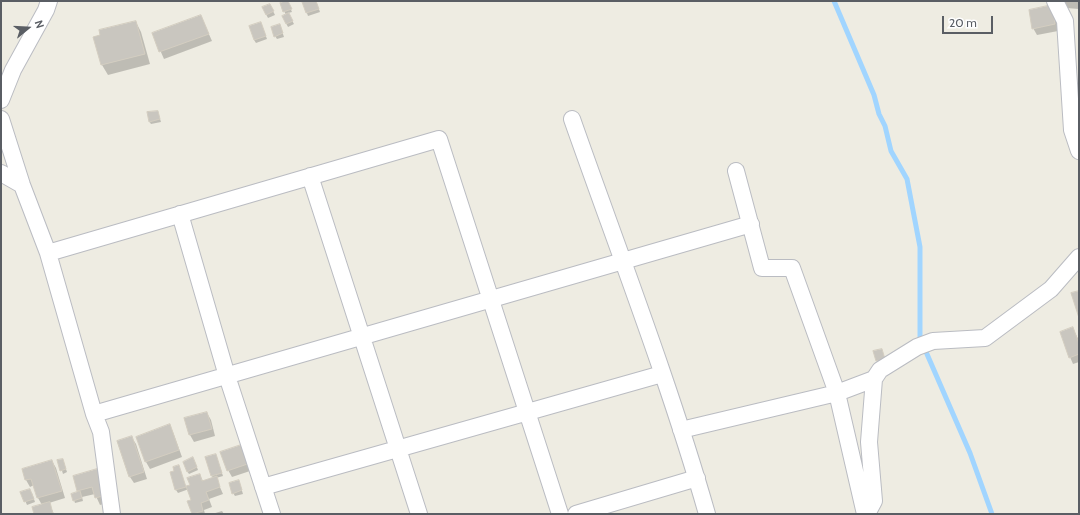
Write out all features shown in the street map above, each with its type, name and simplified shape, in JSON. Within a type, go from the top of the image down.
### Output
[{"type":"street","points":[[1,100],[13,70],[46,10],[49,1]]},
{"type":"street","points":[[1055,1],[1064,21],[1072,130],[1079,151]]},
{"type":"street","points":[[1,119],[4,142],[48,253],[100,432],[112,514]]},
{"type":"street","points":[[572,119],[662,374],[697,478],[707,514]]},
{"type":"street","points":[[48,253],[439,139],[560,514]]},
{"type":"street","points":[[736,171],[762,268],[792,268],[837,393],[866,514]]},
{"type":"street","points":[[1,173],[22,185]]},
{"type":"street","points":[[310,176],[419,514]]},
{"type":"street","points":[[180,214],[227,376],[272,514]]},
{"type":"street","points":[[94,414],[751,224]]},
{"type":"street","points":[[866,514],[874,501],[869,442],[874,379],[880,370],[917,347],[933,341],[985,338],[1051,289],[1079,257]]},
{"type":"street","points":[[263,487],[662,374]]},
{"type":"street","points":[[681,430],[837,393],[874,379]]},
{"type":"street","points":[[576,514],[697,478]]},
{"type":"building","points":[[288,1],[292,9],[283,12],[280,3]]},
{"type":"building","points":[[316,1],[319,9],[306,13],[302,2]]},
{"type":"building","points":[[270,4],[274,11],[266,15],[262,7]]},
{"type":"building","points":[[1052,5],[1055,24],[1032,29],[1029,10]]},
{"type":"building","points":[[289,13],[293,21],[286,24],[282,16]]},
{"type":"building","points":[[201,15],[209,34],[159,52],[152,33]]},
{"type":"building","points":[[136,21],[145,54],[101,65],[93,37],[100,35],[99,30]]},
{"type":"building","points":[[261,22],[266,36],[254,40],[249,26]]},
{"type":"building","points":[[280,24],[283,33],[274,37],[271,27]]},
{"type":"building","points":[[158,111],[160,119],[149,122],[147,112]]},
{"type":"building","points":[[1079,291],[1079,318],[1071,293]]},
{"type":"building","points":[[1073,327],[1079,344],[1079,354],[1069,358],[1060,332]]},
{"type":"building","points":[[882,349],[885,359],[876,361],[873,351]]},
{"type":"building","points":[[207,412],[212,429],[189,435],[184,418]]},
{"type":"building","points":[[170,424],[179,450],[145,462],[136,437]]},
{"type":"building","points":[[132,436],[144,472],[129,477],[117,441]]},
{"type":"building","points":[[253,441],[259,460],[227,471],[220,452]]},
{"type":"building","points":[[216,454],[222,473],[211,476],[205,457]]},
{"type":"building","points":[[193,457],[197,467],[187,472],[183,462]]},
{"type":"building","points":[[63,459],[66,469],[60,471],[57,460]]},
{"type":"building","points":[[52,460],[62,491],[37,498],[31,479],[25,480],[22,469]]},
{"type":"building","points":[[179,465],[186,487],[175,490],[170,472],[174,471],[173,467]]},
{"type":"building","points":[[104,467],[111,494],[95,498],[92,487],[77,491],[73,476]]},
{"type":"building","points":[[200,474],[202,481],[217,476],[220,487],[206,492],[209,500],[201,503],[203,511],[192,514],[187,501],[191,500],[186,486],[190,485],[187,478]]},
{"type":"building","points":[[239,480],[242,490],[232,494],[229,483]]},
{"type":"building","points":[[30,489],[34,499],[24,502],[20,492]]},
{"type":"building","points":[[80,491],[82,498],[73,501],[71,494]]},
{"type":"building","points":[[50,502],[53,514],[34,514],[32,507]]},
{"type":"waterway","points":[[834,1],[874,95],[879,114],[885,126],[891,151],[907,179],[920,247],[920,338],[970,453],[992,514]]}]
